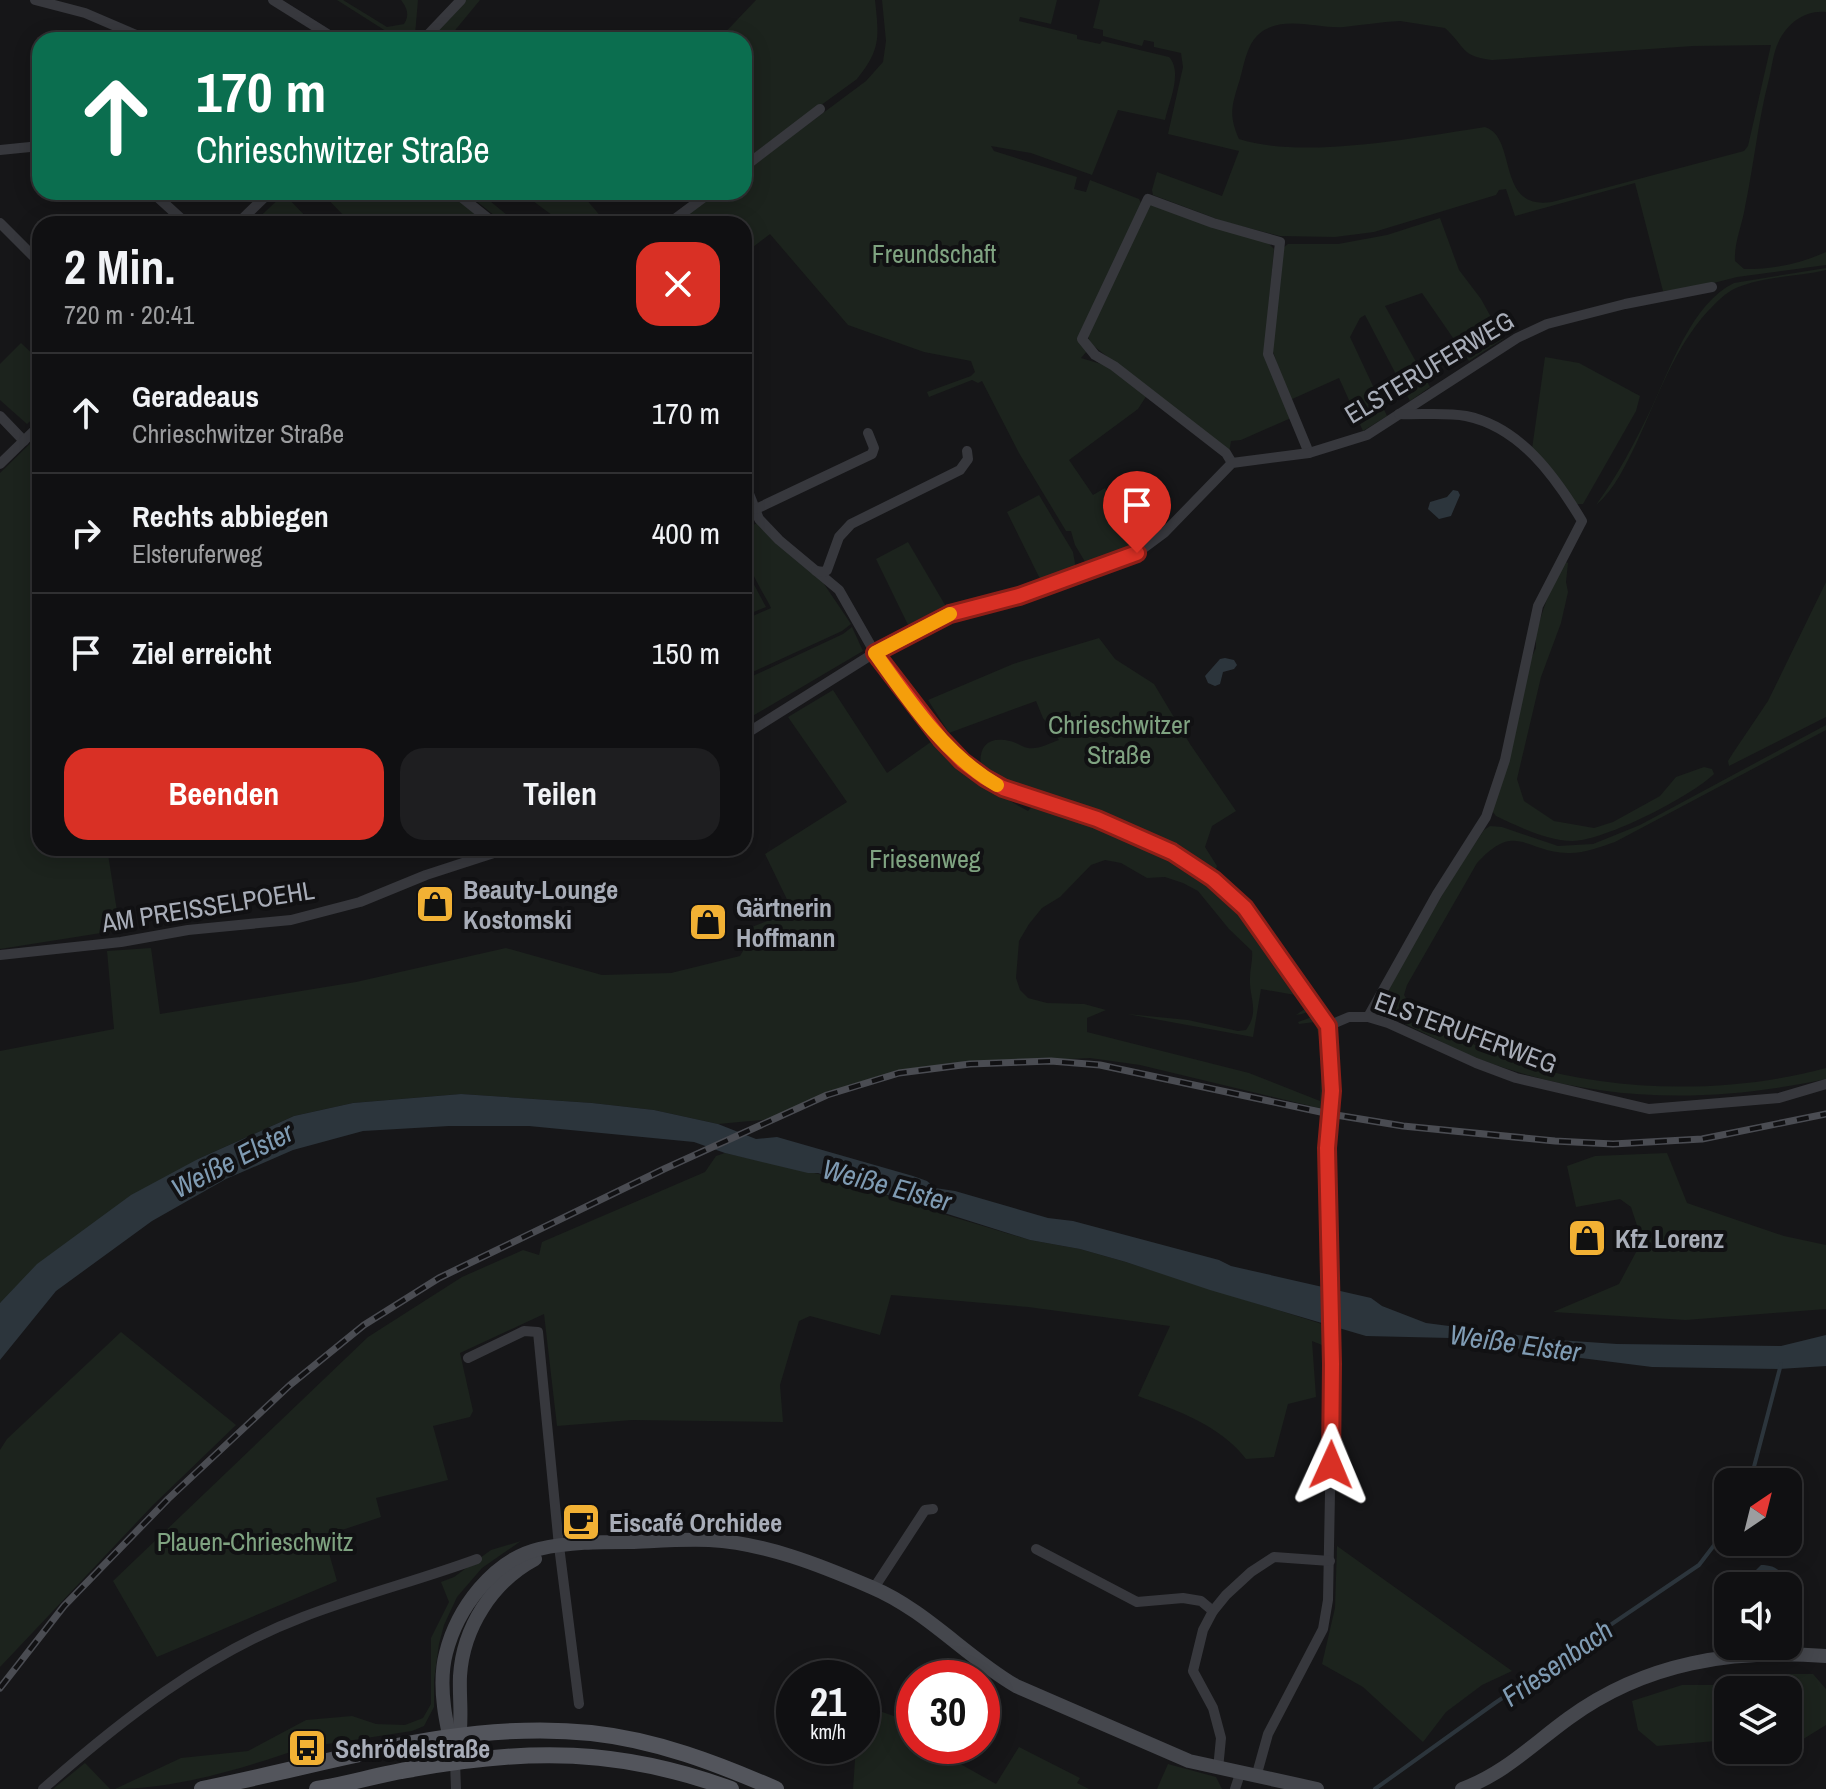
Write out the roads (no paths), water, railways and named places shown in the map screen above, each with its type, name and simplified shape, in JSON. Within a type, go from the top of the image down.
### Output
[{"type":"main road","points":[[455,1761],[454,1736],[445,1709],[445,1655],[454,1631],[485,1580],[507,1564],[537,1549],[579,1543],[710,1540],[778,1552],[874,1588],[926,1619],[1016,1686],[1189,1761],[1317,1789]]},
{"type":"main road","points":[[1462,1789],[1503,1770],[1570,1717],[1633,1681],[1681,1665],[1730,1655],[1788,1653],[1826,1656]]},
{"type":"main road","points":[[202,1789],[454,1736],[556,1731],[624,1738],[699,1758],[776,1789]]},
{"type":"main road","points":[[317,1789],[455,1761],[540,1754],[613,1758],[683,1772],[731,1789]]},
{"type":"street","points":[[35,0],[85,13],[129,32]]},
{"type":"street","points":[[273,0],[324,32]]},
{"type":"street","points":[[431,32],[461,0]]},
{"type":"street","points":[[752,161],[820,109]]},
{"type":"street","points":[[0,150],[32,147]]},
{"type":"street","points":[[752,730],[875,653],[950,614],[1019,596],[1137,553],[1164,533],[1232,463],[1226,453],[1114,366],[1095,355],[1082,339],[1148,199],[1213,223],[1280,242],[1268,354],[1309,453]]},
{"type":"street","points":[[161,200],[178,216]]},
{"type":"street","points":[[245,216],[262,200]]},
{"type":"street","points":[[465,200],[485,216]]},
{"type":"street","points":[[679,216],[700,200]]},
{"type":"street","points":[[0,223],[32,255]]},
{"type":"street","name":"ELSTERUFERWEG","points":[[1232,463],[1309,453],[1367,435],[1517,338],[1547,324],[1625,304],[1712,287]]},
{"type":"street","points":[[1368,1017],[1445,880],[1486,817],[1505,760],[1538,606],[1582,521],[1545,468],[1507,432],[1487,421],[1463,415],[1397,414]]},
{"type":"street","points":[[0,416],[24,441]]},
{"type":"street","points":[[0,464],[32,433]]},
{"type":"street","points":[[756,509],[872,454],[874,448],[868,433]]},
{"type":"street","points":[[810,568],[824,572],[839,537],[851,524],[960,470],[968,459],[967,451]]},
{"type":"street","points":[[752,500],[759,519],[810,568],[839,590],[875,653],[941,739],[962,761],[1003,788],[1097,819],[1172,852],[1213,879],[1245,908],[1328,1026],[1332,1091],[1327,1148],[1332,1344],[1330,1561],[1323,1629],[1268,1734],[1256,1777]]},
{"type":"street","name":"AM PREISSELPOEHL","points":[[0,955],[291,920],[360,902],[426,875],[484,856]]},
{"type":"street","name":"ELSTERUFERWEG","points":[[1328,1026],[1349,1017],[1368,1017],[1516,1078],[1649,1109],[1779,1098],[1826,1084]]},
{"type":"street","points":[[468,1358],[524,1331],[538,1332],[559,1546],[579,1704]]},
{"type":"street","points":[[874,1588],[925,1510],[933,1509]]},
{"type":"street","points":[[1036,1549],[1137,1602],[1183,1598],[1201,1601],[1213,1611]]},
{"type":"street","points":[[1218,1769],[1221,1738],[1213,1708],[1193,1671],[1203,1630],[1213,1611],[1251,1572],[1274,1557],[1330,1561]]},
{"type":"street","points":[[43,1789],[91,1746],[138,1711],[223,1655],[300,1618],[477,1559]]},
{"type":"street","points":[[455,1761],[456,1789]]},
{"type":"street","points":[[1235,1789],[1240,1774]]},
{"type":"water","points":[[1453,490],[1460,495],[1451,516],[1439,519],[1428,509],[1430,502],[1447,497]]},
{"type":"water","points":[[1220,659],[1234,660],[1237,665],[1223,672],[1220,684],[1215,686],[1208,683],[1205,676]]},
{"type":"water","name":"Weiße Elster","points":[[461,1094],[654,1110],[718,1124],[756,1139],[777,1137],[913,1176],[935,1188],[1048,1218],[1073,1221],[1219,1260],[1231,1266],[1371,1298],[1382,1306],[1426,1323],[1558,1340],[1617,1344],[1781,1346],[1826,1335],[1826,1366],[1779,1369],[1652,1367],[1450,1338],[1366,1336],[1126,1262],[1030,1240],[818,1173],[725,1153],[694,1142],[529,1126],[449,1126],[363,1131],[293,1150],[226,1179],[152,1221],[56,1291],[0,1360],[0,1303],[37,1264],[131,1195],[198,1159],[294,1116],[353,1103]]},
{"type":"water","points":[[1761,1565],[1771,1566],[1780,1572],[1754,1572]]},
{"type":"waterway","name":"Friesenbach","points":[[1754,1468],[1781,1364]]},
{"type":"waterway","name":"Friesenbach","points":[[1375,1789],[1495,1703],[1699,1565],[1714,1545]]},
{"type":"railway","points":[[0,1688],[64,1606],[168,1499],[290,1385],[364,1325],[439,1278],[664,1169],[827,1095],[899,1073],[970,1064],[1051,1061],[1100,1065],[1330,1114],[1403,1126],[1555,1141],[1613,1144],[1702,1139],[1826,1114]]},
{"type":"place","name":"Beauty-Lounge Kostomski","points":[[435,904]]},
{"type":"place","name":"Gärtnerin Hoffmann","points":[[708,922]]},
{"type":"place","name":"Kfz Lorenz","points":[[1587,1238]]},
{"type":"place","name":"Eiscafé Orchidee","points":[[581,1522]]},
{"type":"place","name":"Schrödelstraße","points":[[307,1748]]},
{"type":"park label","name":"Freundschaft","points":[[934,253]]},
{"type":"park label","name":"Chrieschwitzer Straße","points":[[1119,739]]},
{"type":"park label","name":"Friesenweg","points":[[925,858]]},
{"type":"park label","name":"Plauen-Chrieschwitz","points":[[255,1541]]}]
